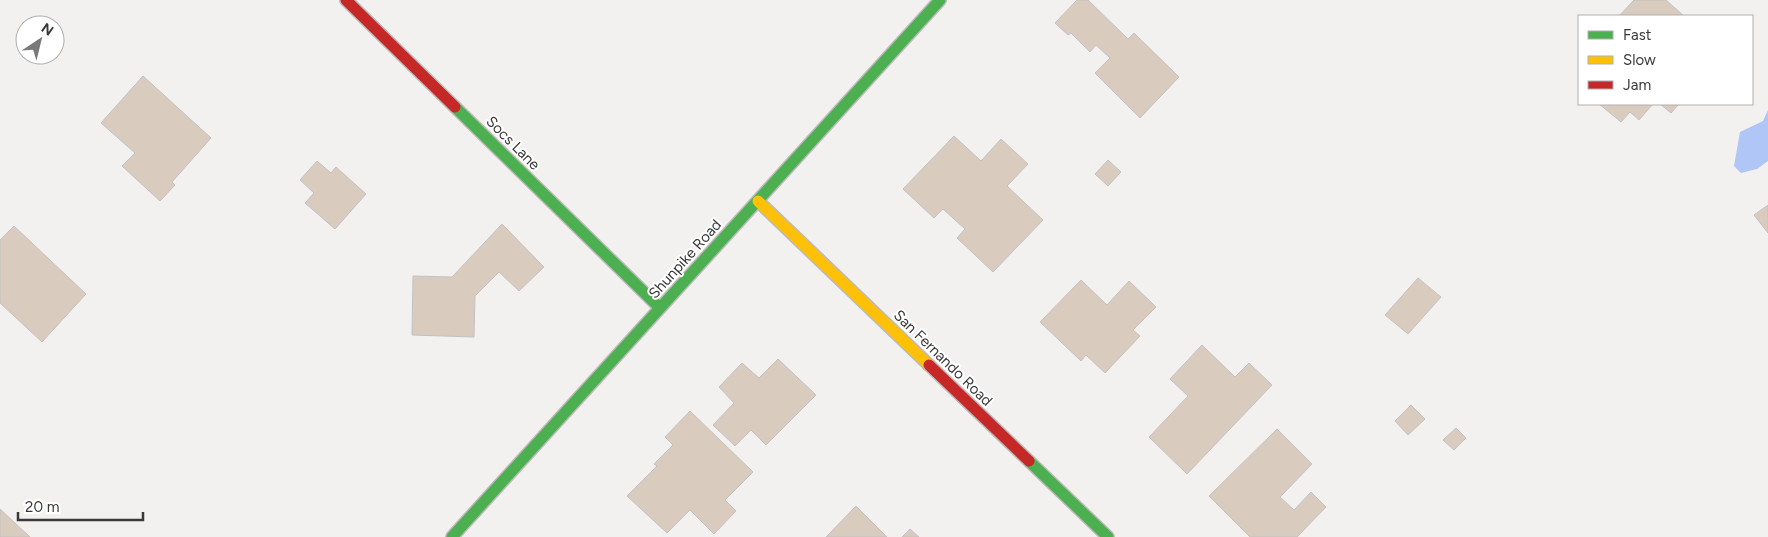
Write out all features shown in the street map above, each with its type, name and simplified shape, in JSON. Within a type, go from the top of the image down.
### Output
[{"type":"street","name":"Socs Lane","points":[[346,0],[660,308]]},
{"type":"street","name":"Shunpike Road","points":[[452,537],[940,0]]},
{"type":"street","name":"San Fernando Road","points":[[758,201],[1108,537]]},
{"type":"water","points":[[1768,110],[1768,161],[1757,169],[1741,173],[1734,166],[1740,132],[1763,121]]},
{"type":"building","points":[[1077,0],[1088,0],[1128,39],[1134,33],[1179,77],[1140,118],[1095,73],[1110,58],[1096,45],[1090,52],[1071,33],[1068,35],[1055,23]]},
{"type":"building","points":[[1634,0],[1666,0],[1683,15],[1620,15]]},
{"type":"building","points":[[143,76],[211,138],[172,182],[175,185],[160,201],[122,166],[135,153],[101,123]]},
{"type":"building","points":[[1600,105],[1652,105],[1639,120],[1630,112],[1621,122]]},
{"type":"building","points":[[1661,105],[1678,105],[1671,113]]},
{"type":"building","points":[[954,136],[981,161],[1001,139],[1028,164],[1007,186],[1043,220],[993,272],[957,238],[965,229],[943,209],[934,218],[903,189]]},
{"type":"building","points":[[1108,160],[1121,172],[1108,186],[1095,174]]},
{"type":"building","points":[[317,161],[331,173],[336,167],[366,194],[335,229],[305,203],[314,193],[300,180]]},
{"type":"building","points":[[1768,205],[1768,233],[1754,215]]},
{"type":"building","points":[[502,224],[544,267],[519,291],[499,272],[475,296],[474,337],[412,335],[413,276],[452,277]]},
{"type":"building","points":[[14,226],[86,294],[42,342],[0,303],[0,240]]},
{"type":"building","points":[[1418,278],[1441,297],[1408,334],[1385,315]]},
{"type":"building","points":[[1081,280],[1107,305],[1129,281],[1156,307],[1133,330],[1140,336],[1105,373],[1086,355],[1081,361],[1040,322]]},
{"type":"building","points":[[1202,345],[1235,377],[1249,363],[1272,385],[1187,474],[1149,437],[1188,396],[1170,379]]},
{"type":"building","points":[[778,359],[816,395],[766,445],[751,430],[735,446],[713,425],[734,403],[719,387],[742,363],[759,378]]},
{"type":"building","points":[[1411,405],[1425,419],[1408,435],[1395,421]]},
{"type":"building","points":[[690,411],[753,472],[725,500],[736,511],[714,534],[690,510],[667,533],[627,496],[657,466],[654,464],[673,445],[665,437]]},
{"type":"building","points":[[1456,428],[1466,438],[1454,450],[1443,440]]},
{"type":"building","points":[[1277,429],[1312,464],[1280,497],[1294,510],[1311,492],[1326,507],[1297,537],[1250,537],[1209,496]]},
{"type":"building","points":[[856,506],[887,537],[826,537]]},
{"type":"building","points":[[0,509],[30,537],[0,537]]},
{"type":"building","points":[[910,529],[919,537],[902,537]]},
{"type":"traffic: fast","points":[[452,537],[940,0]]},
{"type":"traffic: fast","points":[[455,107],[660,308]]},
{"type":"traffic: fast","points":[[1029,461],[1108,537]]},
{"type":"traffic: slow","points":[[758,201],[929,365]]},
{"type":"traffic: jam","points":[[346,0],[455,107]]},
{"type":"traffic: jam","points":[[929,365],[1029,461]]}]
